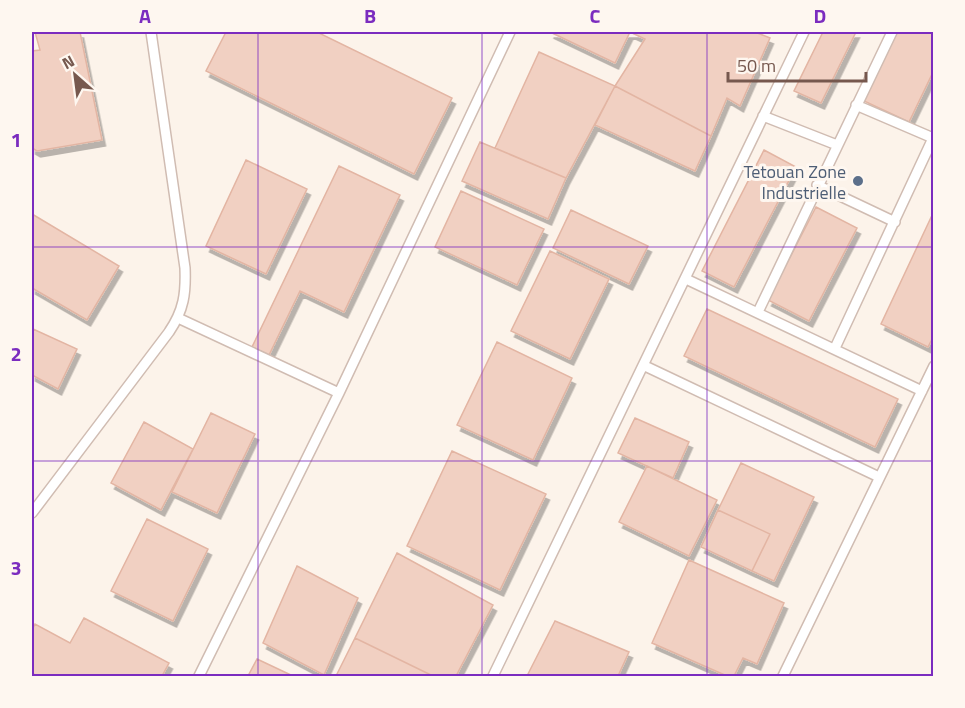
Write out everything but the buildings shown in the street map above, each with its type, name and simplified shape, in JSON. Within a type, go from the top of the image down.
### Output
[{"type":"lane","points":[[32,513],[178,318],[186,294],[185,268],[151,32]]},
{"type":"lane","points":[[199,676],[339,393],[510,32]]},
{"type":"lane","points":[[493,676],[645,366],[804,32]]},
{"type":"lane","points":[[758,312],[892,32]]},
{"type":"lane","points":[[835,348],[933,137],[856,105]]},
{"type":"lane","points":[[763,116],[837,145]]},
{"type":"lane","points":[[817,185],[895,222]]},
{"type":"lane","points":[[686,279],[922,391]]},
{"type":"lane","points":[[178,318],[339,393]]},
{"type":"lane","points":[[645,366],[879,477]]},
{"type":"lane","points":[[783,676],[933,366]]},
{"type":"place","name":"Tetouan Zone Industrielle","points":[[858,181]]}]
